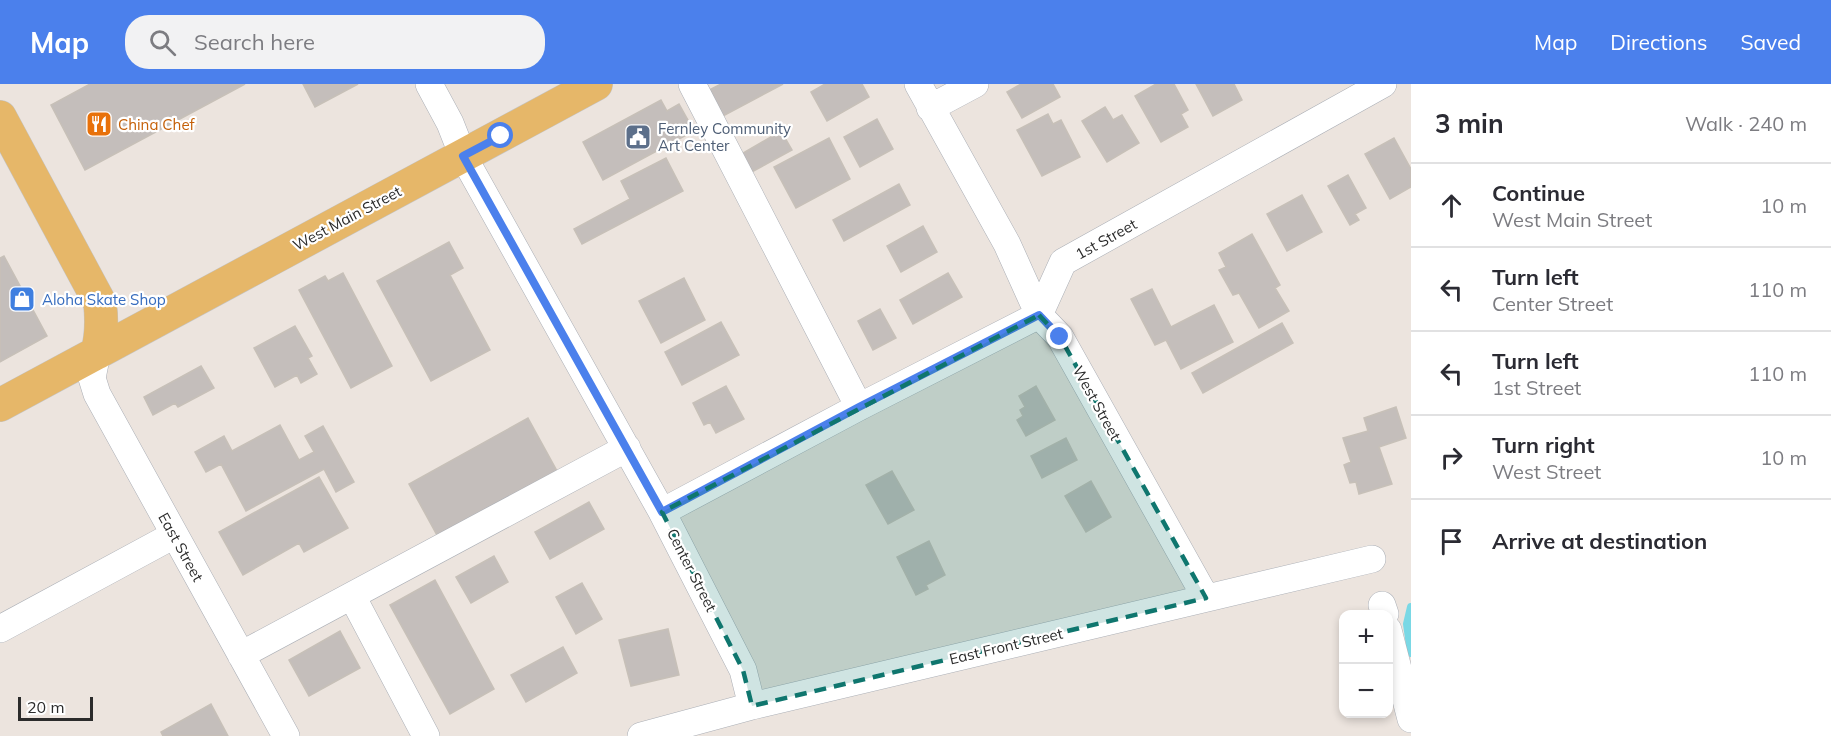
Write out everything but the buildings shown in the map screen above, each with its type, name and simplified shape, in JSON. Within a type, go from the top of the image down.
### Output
[{"type":"main road","name":"West Main Street","points":[[0,405],[596,84]]},
{"type":"main road","points":[[0,117],[8,152],[100,303],[101,338],[97,352]]},
{"type":"street","name":"Center Street","points":[[429,84],[450,123],[463,156],[662,512],[743,670],[752,706]]},
{"type":"street","points":[[692,84],[859,407]]},
{"type":"street","name":"West Street","points":[[918,84],[1007,244],[1039,315],[1060,337],[1206,598]]},
{"type":"street","points":[[930,108],[975,84]]},
{"type":"street","name":"1st Street","points":[[1039,315],[1063,262],[1383,84]]},
{"type":"street","points":[[662,512],[859,407],[1039,315]]},
{"type":"street","name":"East Street","points":[[97,352],[92,378],[97,394],[286,736]]},
{"type":"street","points":[[241,656],[627,448]]},
{"type":"street","points":[[0,629],[174,535]]},
{"type":"street","name":"East Front Street","points":[[641,736],[752,706],[1372,560]]},
{"type":"street","points":[[352,596],[426,736]]},
{"type":"street","points":[[1393,648],[1411,719]]},
{"type":"highlighted area","points":[[1039,315],[1060,337],[1206,598],[752,706],[743,670],[662,512]]},
{"type":"waterway","points":[[1411,607],[1407,624],[1411,653]]},
{"type":"place","name":"China Chef","points":[[99,124]]},
{"type":"place","name":"Fernley Community Art Center","points":[[638,137]]},
{"type":"place","name":"Aloha Skate Shop","points":[[22,299]]},
{"type":"route","points":[[501,136],[463,156],[662,512],[859,407],[1039,315],[1060,337]]}]
